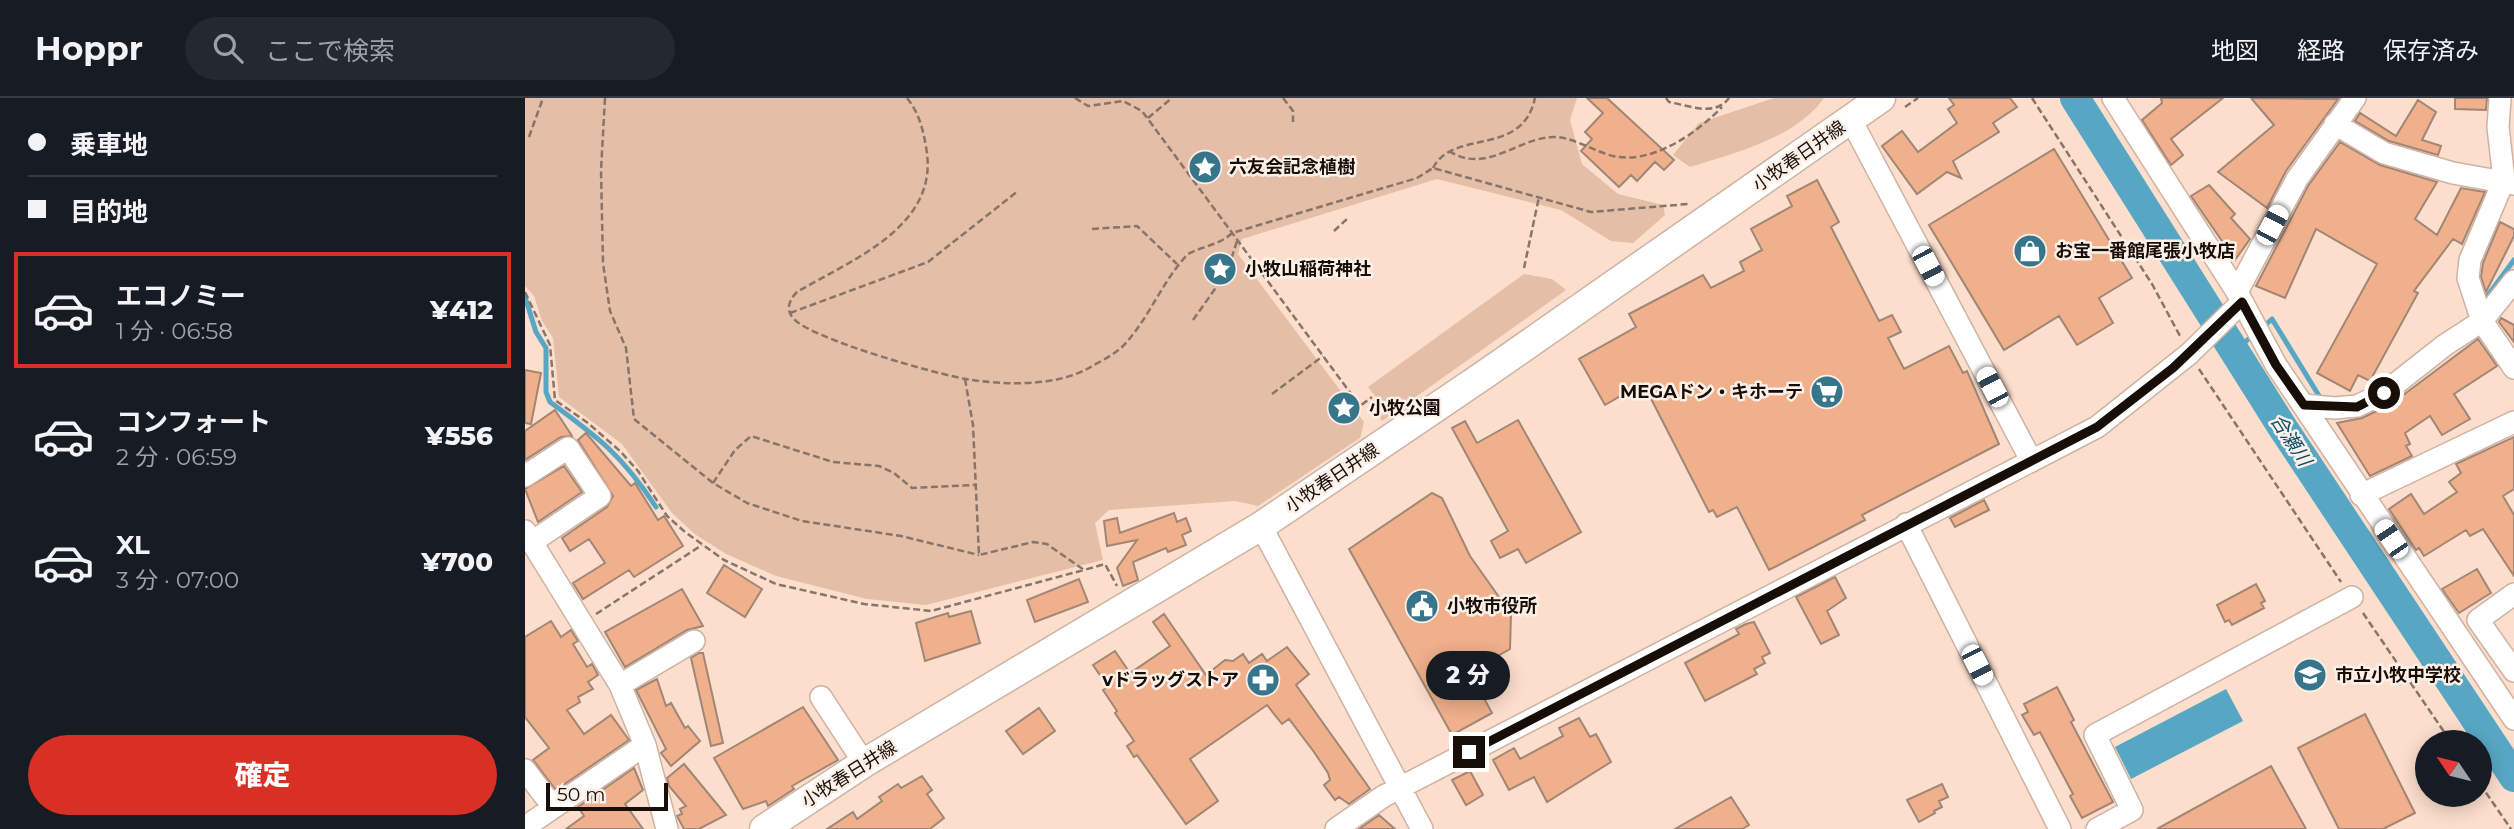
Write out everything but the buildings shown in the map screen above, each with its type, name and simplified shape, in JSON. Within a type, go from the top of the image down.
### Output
[{"type":"main road","name":"小牧春日井線","points":[[764,829],[864,763],[1261,526],[1485,375],[1851,120],[1893,102]]},
{"type":"street","points":[[2113,98],[2239,300],[2276,365],[2514,719]]},
{"type":"street","points":[[1336,829],[1399,788],[2097,427],[2189,354],[2239,300],[2297,178],[2355,98]]},
{"type":"street","points":[[2500,98],[2498,127],[2509,182],[2470,260],[2468,278],[2482,321],[2514,368]]},
{"type":"street","points":[[1851,120],[2031,460]]},
{"type":"street","points":[[2335,124],[2384,153],[2453,173],[2509,182]]},
{"type":"street","points":[[2304,405],[2357,407],[2384,393],[2445,345],[2482,321],[2514,281]]},
{"type":"street","points":[[2361,495],[2514,422]]},
{"type":"street","points":[[525,476],[568,448],[600,496],[528,537],[620,685],[645,745],[667,829]]},
{"type":"street","points":[[1906,524],[2060,829]]},
{"type":"street","points":[[1261,526],[1422,829]]},
{"type":"street","points":[[2514,594],[2478,620],[2514,671]]},
{"type":"street","points":[[2097,829],[2133,810],[2095,735],[2352,597]]},
{"type":"street","points":[[620,685],[694,641]]},
{"type":"street","points":[[821,696],[864,763]]},
{"type":"street","points":[[525,827],[645,745]]},
{"type":"street","points":[[525,770],[553,807]]},
{"type":"path","points":[[529,136],[543,98]]},
{"type":"path","points":[[605,98],[601,170],[603,263],[610,311],[626,348],[631,408],[639,425],[713,483],[747,503],[802,521],[901,536],[979,555],[1033,542],[1047,544],[1084,570]]},
{"type":"path","points":[[907,98],[917,111],[929,159],[927,184],[914,211],[885,240],[797,292],[790,299],[790,313],[804,327],[835,339],[965,379],[1044,381],[1085,370],[1121,348],[1178,264],[1188,254],[1202,246],[1223,242],[1232,233],[1417,178],[1433,168],[1440,156],[1449,151],[1513,132],[1525,121],[1535,98]]},
{"type":"path","points":[[1075,98],[1088,106],[1123,101],[1148,118],[1360,406],[1372,397]]},
{"type":"path","points":[[1148,118],[1172,98]]},
{"type":"path","points":[[1283,98],[1293,111],[1293,122]]},
{"type":"path","points":[[1666,98],[1669,102],[1713,110],[1722,107]]},
{"type":"path","points":[[1449,151],[1460,159],[1476,161],[1558,137],[1618,157],[1630,157],[1680,141],[1701,129],[1729,98]]},
{"type":"path","points":[[1893,102],[1918,98]]},
{"type":"path","points":[[2032,98],[2152,284],[2189,354],[2443,730]]},
{"type":"path","points":[[1433,168],[1591,212],[1698,205]]},
{"type":"path","points":[[790,313],[928,262],[1018,191]]},
{"type":"path","points":[[1524,268],[1539,197]]},
{"type":"path","points":[[1334,231],[1348,218]]},
{"type":"path","points":[[1092,229],[1137,226],[1178,264]]},
{"type":"path","points":[[1193,320],[1227,272],[1237,240]]},
{"type":"path","points":[[525,292],[549,345],[555,400],[602,434],[638,471],[673,523],[724,560],[776,584],[864,604],[920,611],[954,607],[1105,564],[1111,570],[1119,593]]},
{"type":"path","points":[[1272,394],[1323,356]]},
{"type":"path","points":[[965,379],[973,425],[979,555]]},
{"type":"path","points":[[713,483],[743,441],[757,436],[833,462],[879,466],[894,473],[912,488],[975,485]]},
{"type":"path","points":[[583,625],[702,545]]},
{"type":"path","points":[[2492,801],[2511,829]]},
{"type":"shaded area","points":[[525,98],[1577,98],[1570,120],[1582,164],[1618,194],[1663,205],[1665,215],[1633,243],[1611,241],[1561,210],[1437,179],[1242,239],[1238,254],[1364,422],[1360,438],[1258,506],[1235,501],[1109,510],[1095,523],[1103,560],[926,605],[867,599],[776,576],[726,554],[696,535],[672,513],[622,444],[559,397],[553,338],[542,321],[534,296],[525,286]]},
{"type":"shaded area","points":[[1774,98],[1824,98],[1798,124],[1745,150],[1690,167],[1673,155],[1699,123]]},
{"type":"shaded area","points":[[1524,274],[1552,279],[1566,290],[1382,421],[1371,406],[1378,400],[1368,387]]},
{"type":"water","points":[[2226,689],[2243,721],[2131,779],[2115,747]]},
{"type":"waterway","name":"合瀬川","points":[[2075,98],[2281,425],[2514,777]]},
{"type":"waterway","points":[[2483,302],[2514,260]]},
{"type":"waterway","points":[[525,297],[536,332],[546,348],[546,392],[550,402],[609,449],[632,474],[656,507]]},
{"type":"waterway","points":[[2261,329],[2272,319],[2321,399]]},
{"type":"waterway","points":[[2234,352],[2253,335]]},
{"type":"place","name":"六友会記念植樹","points":[[1205,167]]},
{"type":"place","name":"お宝一番館尾張小牧店","points":[[2030,251]]},
{"type":"place","name":"小牧山稲荷神社","points":[[1220,269]]},
{"type":"place","name":"MEGAドン・キホーテ","points":[[1827,392]]},
{"type":"place","name":"小牧公園","points":[[1344,408]]},
{"type":"place","name":"小牧市役所","points":[[1422,606]]},
{"type":"place","name":"市立小牧中学校","points":[[2310,675]]},
{"type":"place","name":"vドラッグストア","points":[[1263,680]]},
{"type":"route","points":[[1469,752],[2097,427],[2158,381],[2242,302],[2276,365],[2304,405],[2357,407],[2384,393]]}]
